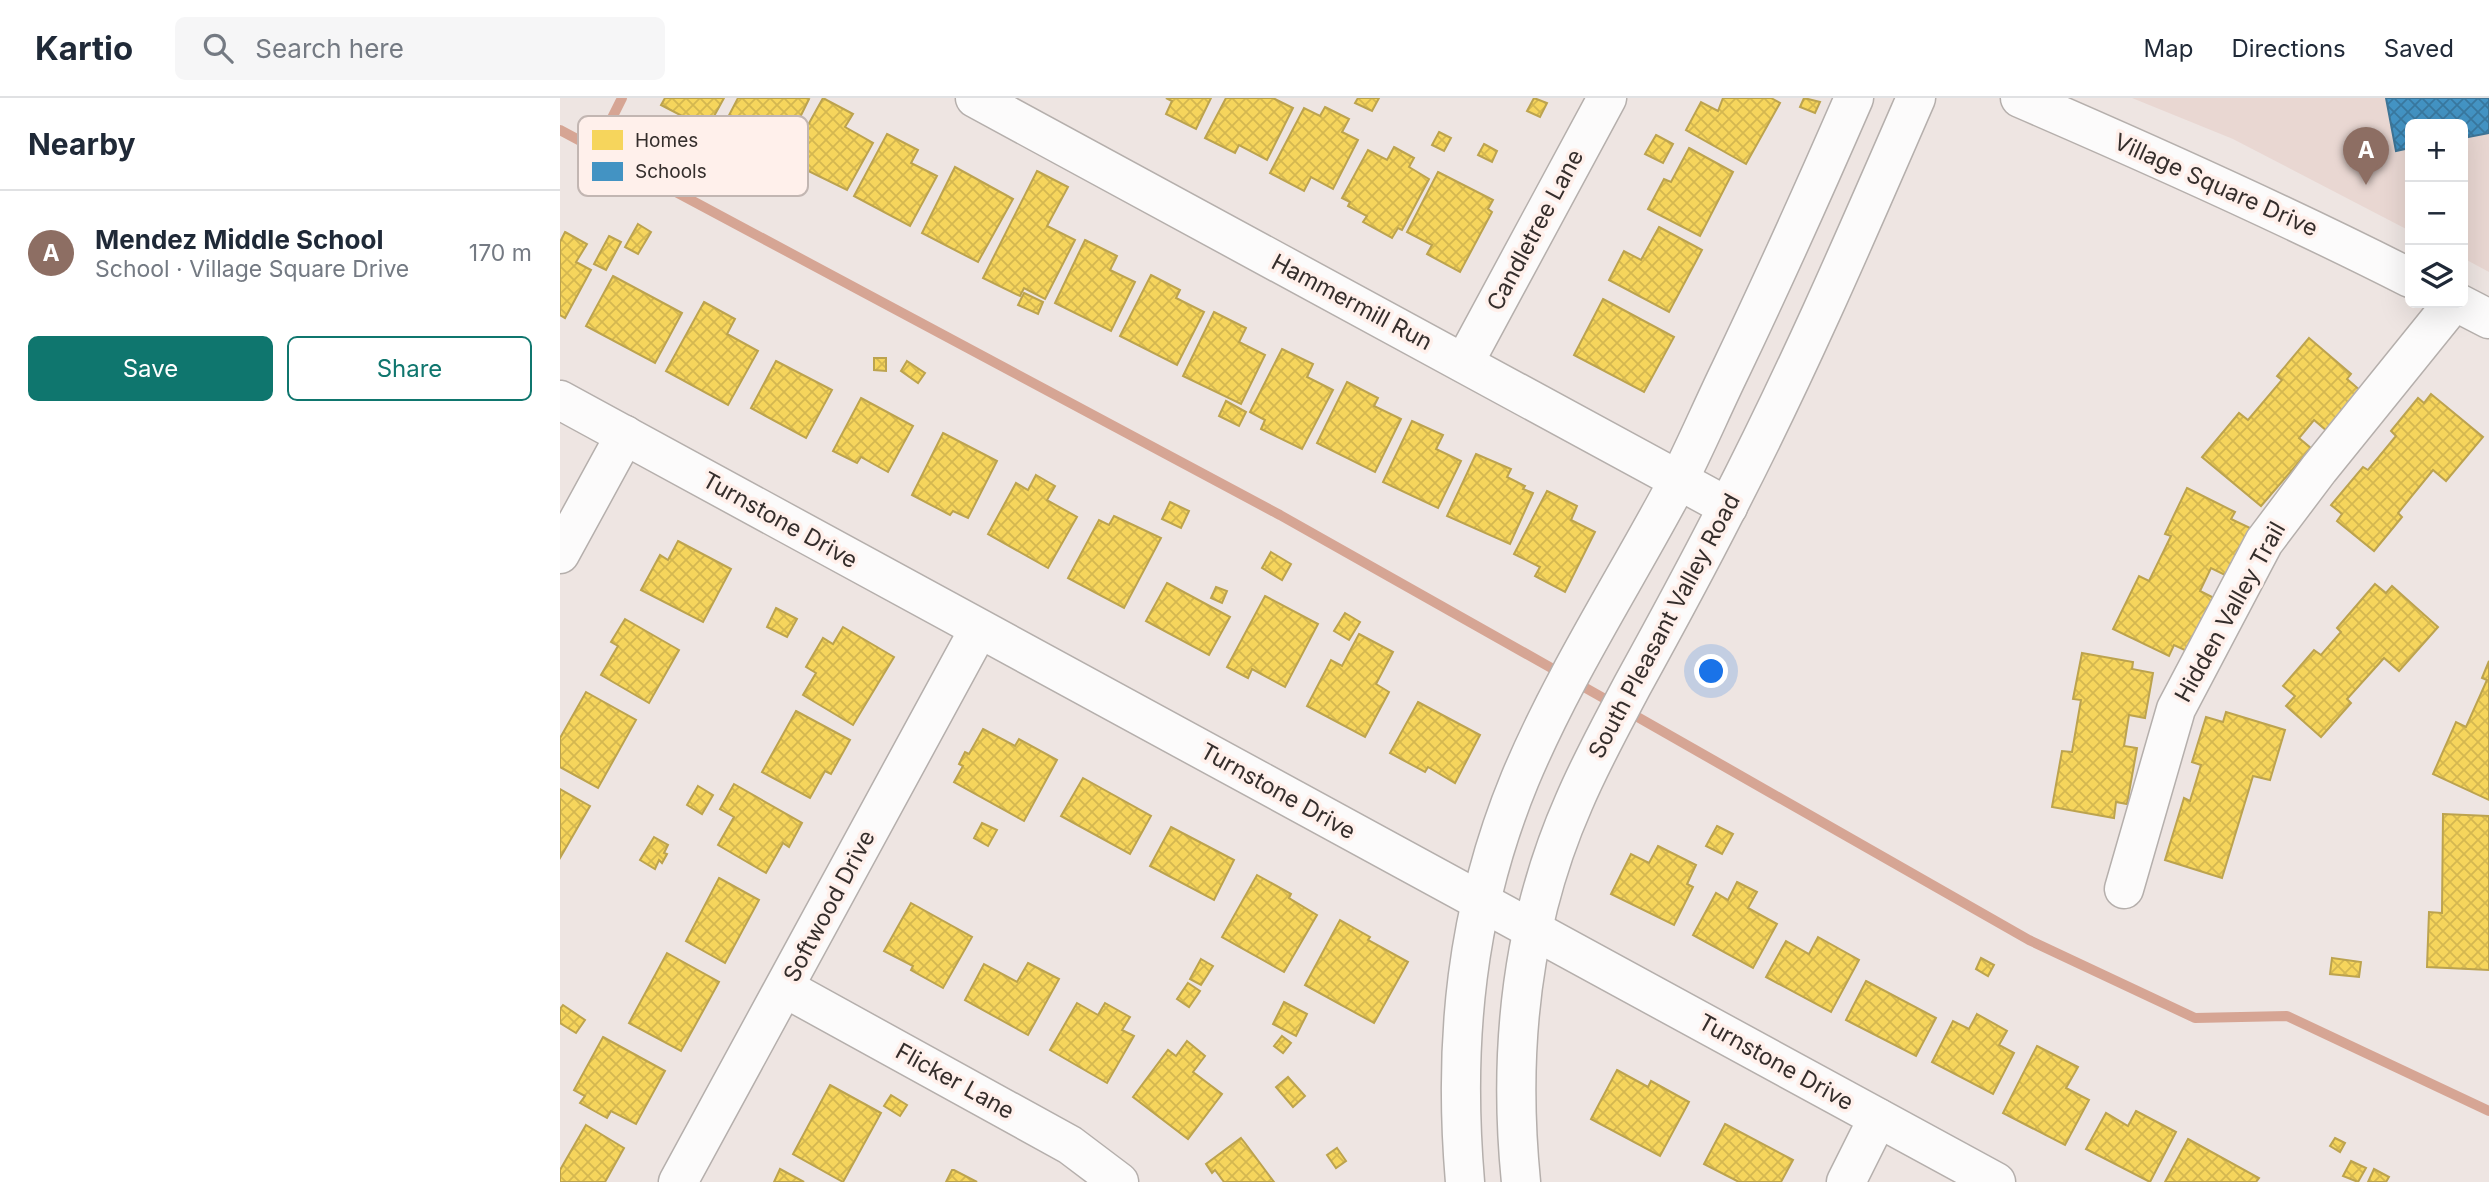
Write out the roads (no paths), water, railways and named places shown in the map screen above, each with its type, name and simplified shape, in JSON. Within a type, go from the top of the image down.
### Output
[{"type":"street","name":"Hammermill Run","points":[[975,98],[1728,507]]},
{"type":"street","name":"Candletree Lane","points":[[1464,363],[1607,98]]},
{"type":"street","points":[[1465,1182],[1460,1125],[1461,1036],[1470,955],[1480,901],[1513,797],[1552,711],[1678,480],[1793,238],[1854,98]]},
{"type":"street","name":"South Pleasant Valley Road","points":[[1521,1182],[1515,1087],[1522,982],[1532,929],[1556,847],[1604,739],[1728,507],[1843,267],[1916,98]]},
{"type":"street","name":"Village Square Drive","points":[[2020,98],[2304,224],[2405,275]]},
{"type":"street","name":"Hidden Valley Trail","points":[[2124,889],[2176,709],[2264,542],[2319,469],[2449,308]]},
{"type":"street","points":[[2468,308],[2489,319]]},
{"type":"street","name":"Turnstone Drive","points":[[560,400],[1996,1182]]},
{"type":"street","points":[[560,554],[625,435]]},
{"type":"street","name":"Softwood Drive","points":[[678,1182],[979,629]]},
{"type":"street","name":"Flicker Lane","points":[[785,988],[1070,1145],[1119,1182]]},
{"type":"street","points":[[1846,1182],[1878,1118]]},
{"type":"waterway","points":[[613,116],[622,98]]},
{"type":"waterway","points":[[560,130],[578,140]]},
{"type":"waterway","points":[[683,196],[1280,515],[1562,674]]},
{"type":"waterway","points":[[1575,682],[1614,704]]},
{"type":"waterway","points":[[1627,711],[2029,940],[2195,1018],[2287,1016],[2489,1111]]},
{"type":"place","name":"Mendez Middle School","points":[[2366,185]]}]
